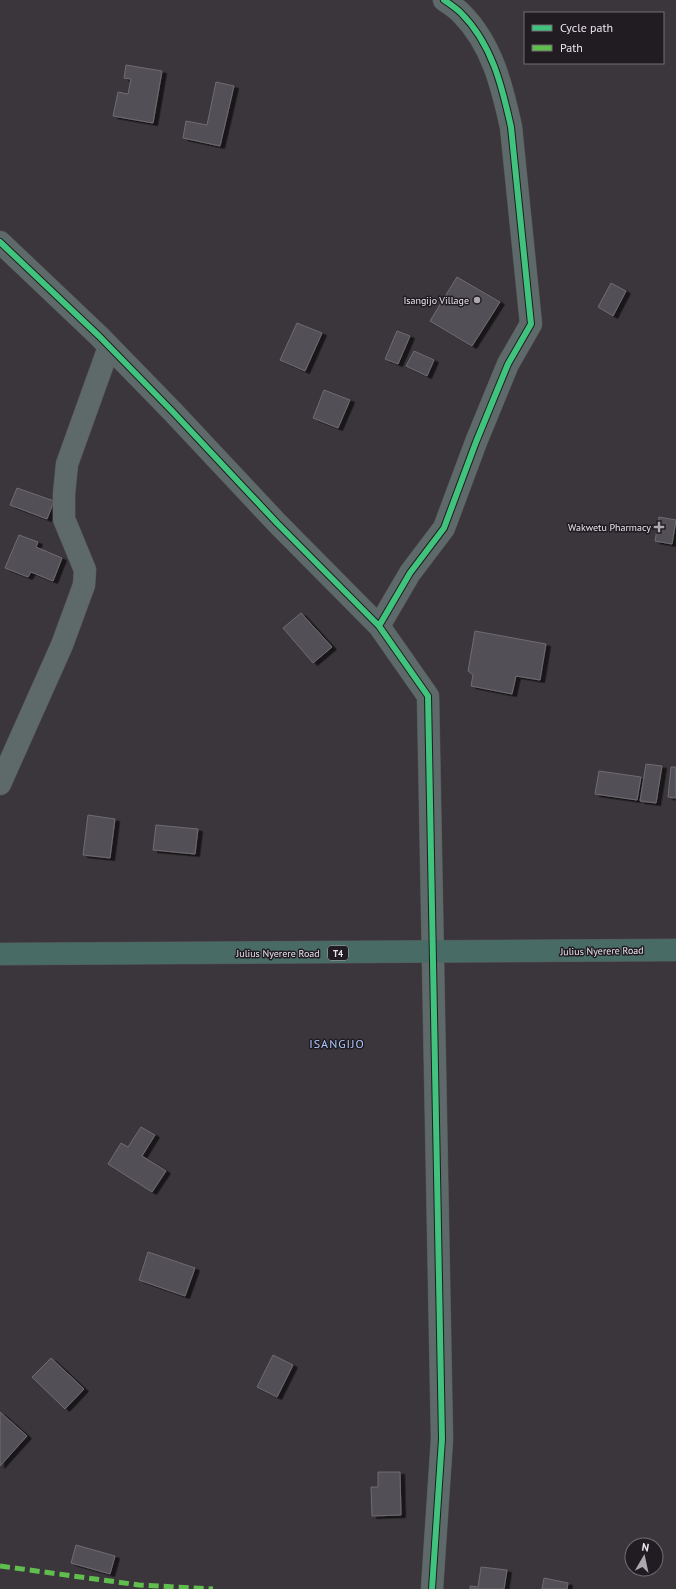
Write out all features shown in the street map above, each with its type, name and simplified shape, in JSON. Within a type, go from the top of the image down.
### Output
[{"type":"highway","name":"Julius Nyerere Road","points":[[0,954],[432,953],[676,950]]},
{"type":"street","points":[[380,626],[410,573],[444,528],[476,442],[508,364],[531,324],[511,127],[504,95],[493,59],[476,30],[461,12],[444,0]]},
{"type":"street","points":[[0,242],[109,347],[173,412],[277,523],[380,626],[428,696],[442,1439],[432,1589]]},
{"type":"street","points":[[0,784],[62,645],[84,585],[84,570],[64,519],[64,494],[67,464],[109,347]]},
{"type":"building","points":[[126,65],[162,71],[153,123],[113,116],[118,92],[128,94],[131,79],[124,78]]},
{"type":"building","points":[[216,82],[234,86],[220,146],[183,138],[186,121],[207,125]]},
{"type":"building","points":[[457,277],[500,302],[472,346],[430,321]]},
{"type":"building","points":[[611,283],[626,291],[613,316],[598,307]]},
{"type":"building","points":[[297,323],[322,333],[305,371],[280,360]]},
{"type":"building","points":[[397,331],[410,336],[398,364],[385,359]]},
{"type":"building","points":[[414,351],[434,360],[427,376],[406,366]]},
{"type":"building","points":[[324,390],[350,400],[338,428],[313,418]]},
{"type":"building","points":[[17,488],[54,501],[47,519],[10,505]]},
{"type":"building","points":[[659,517],[676,520],[672,544],[655,541]]},
{"type":"building","points":[[19,535],[38,542],[36,547],[62,558],[53,581],[31,572],[28,577],[5,568]]},
{"type":"building","points":[[301,613],[332,647],[313,663],[283,628]]},
{"type":"building","points":[[475,631],[546,644],[540,680],[516,676],[512,694],[471,686],[473,675],[468,671]]},
{"type":"building","points":[[646,764],[662,766],[656,803],[640,801]]},
{"type":"building","points":[[671,767],[676,767],[676,798],[668,797]]},
{"type":"building","points":[[599,771],[641,777],[637,800],[595,794]]},
{"type":"building","points":[[88,815],[115,819],[110,858],[83,855]]},
{"type":"building","points":[[156,825],[198,829],[195,854],[153,850]]},
{"type":"building","points":[[141,1127],[155,1135],[142,1156],[166,1171],[152,1192],[108,1164],[121,1143],[128,1147]]},
{"type":"building","points":[[148,1252],[195,1268],[185,1296],[139,1280]]},
{"type":"building","points":[[273,1355],[293,1365],[277,1397],[257,1387]]},
{"type":"building","points":[[51,1358],[84,1389],[65,1409],[32,1377]]},
{"type":"building","points":[[0,1412],[27,1436],[0,1466]]},
{"type":"building","points":[[378,1472],[400,1472],[401,1515],[372,1516],[371,1487],[378,1487]]},
{"type":"building","points":[[76,1545],[115,1556],[110,1574],[71,1563]]},
{"type":"building","points":[[481,1567],[507,1570],[504,1589],[470,1589],[470,1586],[478,1587]]},
{"type":"building","points":[[544,1578],[568,1583],[567,1589],[542,1589]]},
{"type":"marked path","points":[[0,1566],[139,1585],[213,1589]]},
{"type":"cycle path","points":[[379,626],[410,573],[444,528],[476,442],[508,364],[531,324],[511,127],[504,96],[494,66],[481,38],[461,13],[444,0]]},
{"type":"cycle path","points":[[0,242],[99,336],[173,412],[277,523],[379,626],[428,696],[442,1439],[432,1589]]},
{"type":"place","name":"Isangijo Village","points":[[477,300]]},
{"type":"place","name":"Wakwetu Pharmacy","points":[[659,527]]},
{"type":"district","name":"ISANGIJO","points":[[337,1043]]}]
